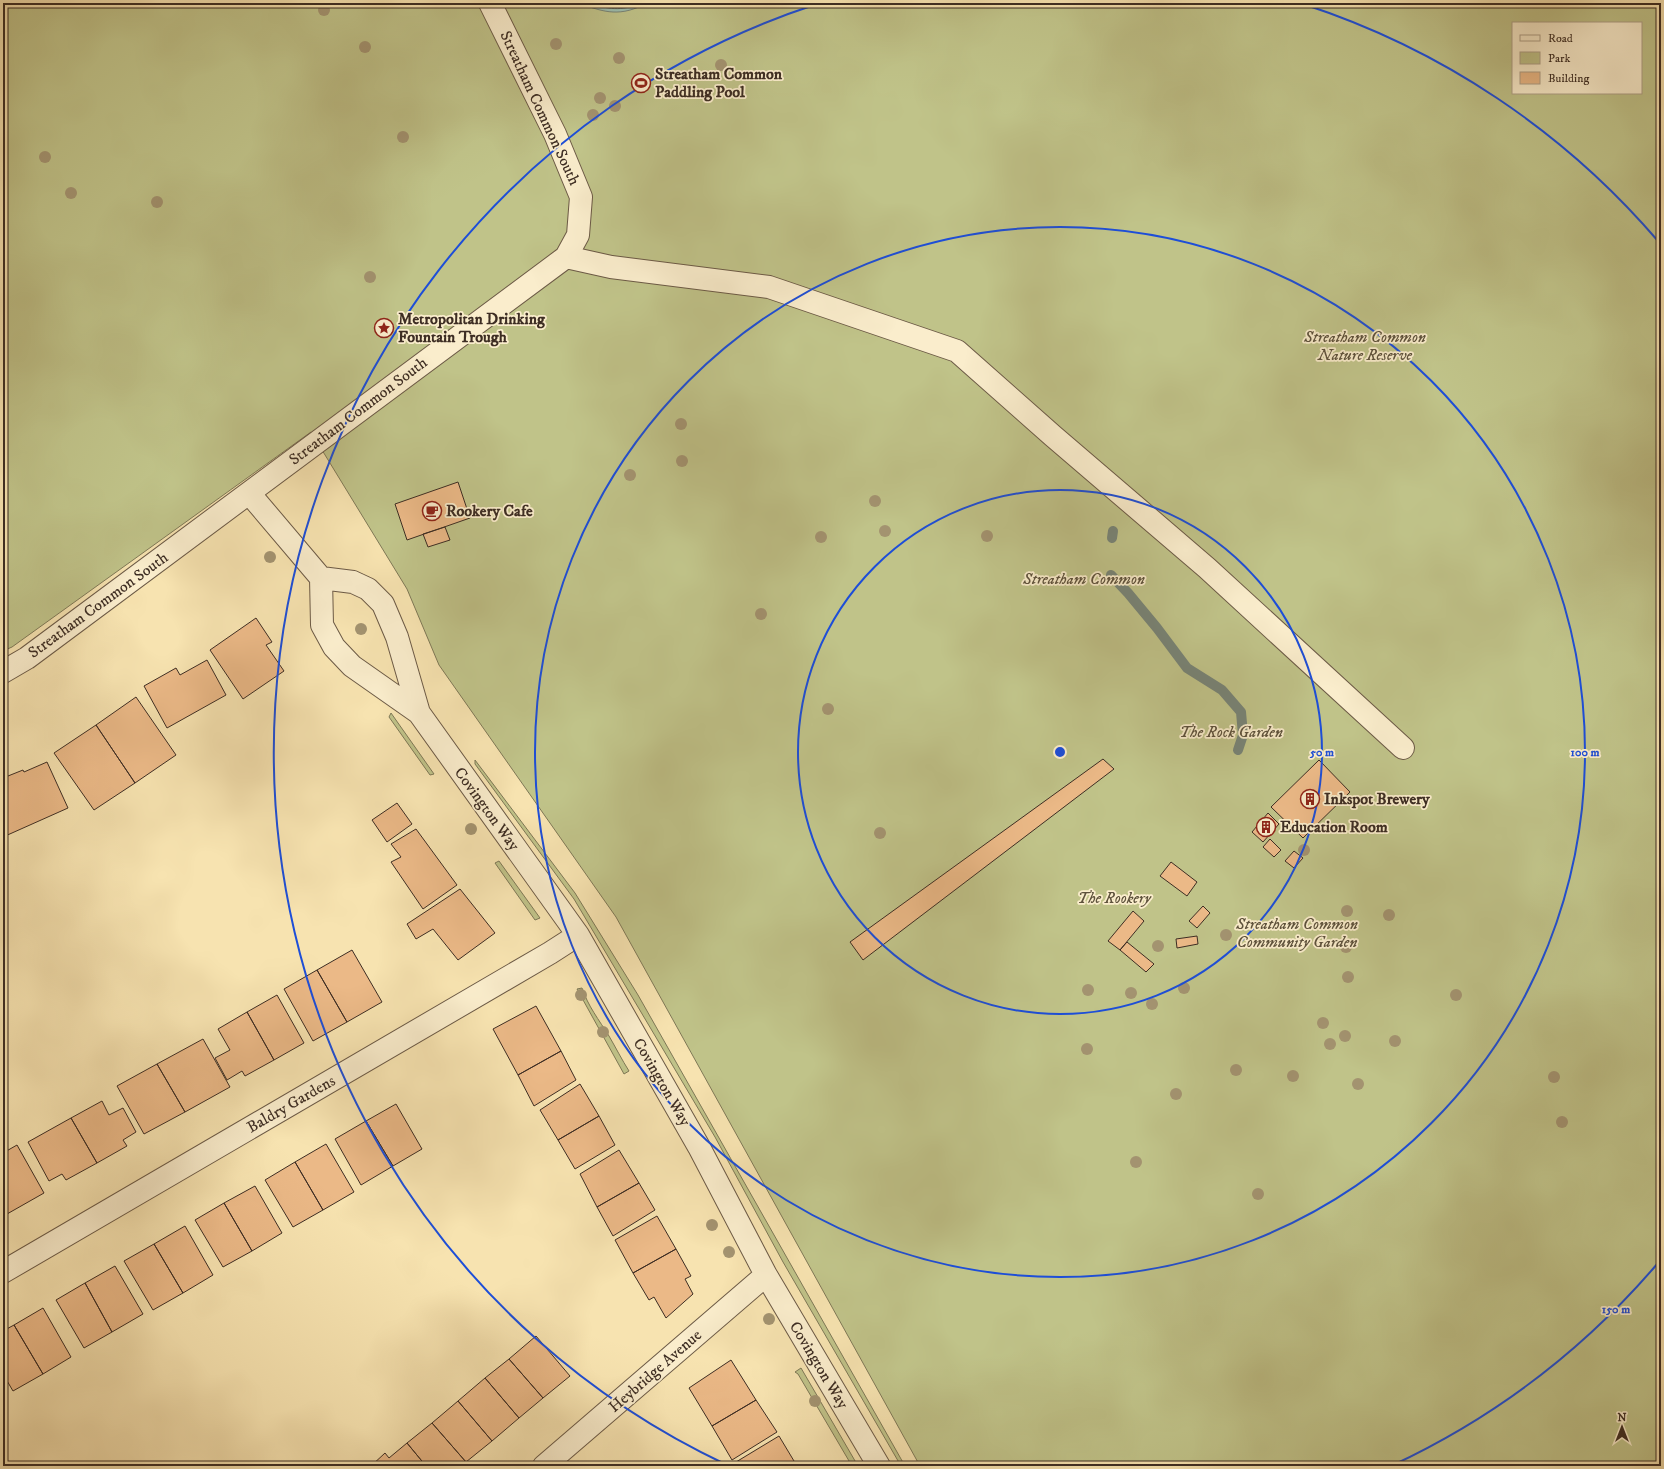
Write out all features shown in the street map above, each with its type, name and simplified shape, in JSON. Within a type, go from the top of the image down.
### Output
[{"type":"street","name":"Streatham Common South","points":[[3,672],[27,658],[566,257],[578,235],[581,197],[555,134],[490,3]]},
{"type":"street","points":[[566,257],[611,267],[769,287],[957,351],[1053,436],[1207,568],[1403,748]]},
{"type":"street","points":[[248,493],[321,578]]},
{"type":"street","name":"Covington Way","points":[[419,714],[397,637],[383,604],[368,589],[352,582],[321,578],[322,625],[334,647],[352,666],[419,714],[578,935],[699,1147],[766,1275],[879,1466]]},
{"type":"street","name":"Baldry Gardens","points":[[3,1272],[550,953],[578,935]]},
{"type":"street","name":"Heybridge Avenue","points":[[544,1466],[766,1275]]},
{"type":"green space","name":"Streatham Common","points":[[3,3],[1661,3],[1661,1466],[920,1466],[616,917],[439,665],[407,589],[311,432],[12,647],[3,651]]},
{"type":"green space","points":[[391,713],[434,774],[430,775],[389,717]]},
{"type":"green space","points":[[475,760],[575,893],[638,995],[905,1466],[901,1466],[783,1262],[715,1137],[574,899],[475,764]]},
{"type":"green space","points":[[499,861],[540,918],[535,920],[495,863]]},
{"type":"green space","points":[[582,988],[584,995],[629,1071],[624,1074],[577,989]]},
{"type":"green space","points":[[801,1368],[858,1466],[852,1466],[798,1374],[795,1372]]},
{"type":"water","points":[[579,3],[647,3],[629,10],[613,12]]},
{"type":"building","name":"Rookery Cafe","points":[[458,482],[470,518],[407,540],[395,504]]},
{"type":"building","points":[[445,527],[450,540],[428,547],[423,534]]},
{"type":"building","points":[[256,618],[272,642],[266,645],[284,671],[243,699],[210,650]]},
{"type":"building","points":[[207,660],[226,695],[167,728],[144,686],[176,668],[180,675]]},
{"type":"building","points":[[136,697],[176,755],[135,783],[96,725]]},
{"type":"building","points":[[96,725],[135,783],[94,810],[54,753]]},
{"type":"building","points":[[1103,759],[1114,769],[863,960],[850,942]]},
{"type":"building","name":"Inkspot Brewery","points":[[1319,760],[1350,792],[1303,838],[1271,807]]},
{"type":"building","points":[[47,762],[68,808],[3,837],[3,778],[23,770],[24,772]]},
{"type":"building","points":[[397,803],[412,824],[387,842],[372,820]]},
{"type":"building","name":"Education Room","points":[[1268,813],[1279,824],[1263,842],[1252,832]]},
{"type":"building","points":[[416,829],[457,885],[423,909],[391,862],[401,857],[391,844]]},
{"type":"building","points":[[1270,839],[1281,850],[1274,857],[1263,847]]},
{"type":"building","points":[[1294,851],[1303,858],[1294,868],[1285,861]]},
{"type":"building","points":[[1171,862],[1197,882],[1187,896],[1160,876]]},
{"type":"building","points":[[460,889],[495,933],[458,960],[433,929],[416,939],[407,924]]},
{"type":"building","points":[[1203,906],[1210,913],[1197,928],[1189,921]]},
{"type":"building","points":[[1133,911],[1144,921],[1120,950],[1108,941]]},
{"type":"building","points":[[1197,936],[1198,944],[1177,948],[1176,939]]},
{"type":"building","points":[[1127,942],[1154,964],[1146,972],[1120,950]]},
{"type":"building","points":[[352,950],[382,1002],[347,1022],[317,970]]},
{"type":"building","points":[[317,970],[347,1022],[313,1041],[284,989]]},
{"type":"building","points":[[277,995],[304,1043],[274,1060],[247,1012]]},
{"type":"building","points":[[536,1006],[561,1051],[518,1075],[493,1029]]},
{"type":"building","points":[[247,1012],[274,1060],[245,1076],[242,1071],[227,1080],[215,1058],[230,1050],[218,1029]]},
{"type":"building","points":[[203,1039],[230,1087],[185,1112],[157,1064]]},
{"type":"building","points":[[561,1051],[576,1080],[534,1106],[518,1075]]},
{"type":"building","points":[[157,1064],[185,1112],[144,1134],[117,1086]]},
{"type":"building","points":[[580,1084],[599,1116],[558,1140],[540,1110]]},
{"type":"building","points":[[102,1101],[109,1115],[123,1108],[136,1132],[123,1140],[127,1146],[97,1163],[71,1118]]},
{"type":"building","points":[[396,1104],[422,1149],[393,1166],[366,1121]]},
{"type":"building","points":[[599,1116],[615,1145],[575,1169],[558,1140]]},
{"type":"building","points":[[71,1118],[97,1163],[66,1180],[62,1174],[49,1181],[28,1142]]},
{"type":"building","points":[[366,1121],[393,1166],[361,1185],[335,1139]]},
{"type":"building","points":[[326,1144],[354,1192],[323,1210],[295,1162]]},
{"type":"building","points":[[17,1145],[44,1193],[7,1214],[3,1206],[3,1153]]},
{"type":"building","points":[[619,1150],[639,1183],[597,1207],[580,1174]]},
{"type":"building","points":[[295,1162],[323,1210],[293,1227],[265,1180]]},
{"type":"building","points":[[639,1183],[655,1210],[613,1236],[597,1207]]},
{"type":"building","points":[[255,1186],[282,1233],[252,1251],[224,1203]]},
{"type":"building","points":[[224,1203],[252,1251],[223,1267],[195,1220]]},
{"type":"building","points":[[3,1206],[7,1214],[3,1216]]},
{"type":"building","points":[[657,1216],[676,1249],[633,1273],[615,1240]]},
{"type":"building","points":[[185,1226],[213,1275],[183,1293],[154,1244]]},
{"type":"building","points":[[154,1244],[183,1293],[153,1310],[124,1261]]},
{"type":"building","points":[[676,1249],[691,1276],[685,1279],[693,1294],[666,1318],[654,1297],[649,1300],[633,1273]]},
{"type":"building","points":[[115,1266],[143,1314],[112,1332],[85,1283]]},
{"type":"building","points":[[85,1283],[112,1332],[84,1348],[56,1300]]},
{"type":"building","points":[[43,1308],[71,1357],[43,1374],[14,1325]]},
{"type":"building","points":[[14,1325],[43,1374],[13,1391],[3,1374],[3,1331]]},
{"type":"building","points":[[536,1336],[570,1376],[543,1398],[509,1359]]},
{"type":"building","points":[[509,1359],[543,1398],[519,1418],[485,1378]]},
{"type":"building","points":[[731,1360],[756,1400],[712,1426],[689,1388]]},
{"type":"building","points":[[485,1378],[519,1418],[492,1441],[458,1401]]},
{"type":"building","points":[[756,1400],[777,1432],[732,1460],[712,1426]]},
{"type":"building","points":[[458,1401],[492,1441],[466,1462],[432,1423]]},
{"type":"building","points":[[432,1423],[466,1462],[461,1466],[426,1466],[407,1443]]},
{"type":"building","points":[[779,1436],[797,1466],[738,1466],[736,1462]]},
{"type":"building","points":[[407,1443],[426,1466],[371,1466],[385,1453],[389,1458]]},
{"type":"waterway","points":[[1112,538],[1113,531]]},
{"type":"waterway","points":[[1111,575],[1157,628],[1187,668],[1222,690],[1241,712],[1243,735],[1238,750]]},
{"type":"place","name":"Streatham Common Paddling Pool","points":[[641,83]]},
{"type":"place","name":"Metropolitan Drinking Fountain Trough","points":[[384,328]]},
{"type":"place","name":"Rookery Cafe","points":[[432,511]]},
{"type":"place","name":"Inkspot Brewery","points":[[1310,799]]},
{"type":"place","name":"Education Room","points":[[1266,827]]},
{"type":"park label","name":"Streatham Common Nature Reserve","points":[[1365,346]]},
{"type":"park label","name":"The Rock Garden","points":[[1231,732]]},
{"type":"park label","name":"The Rookery","points":[[1114,898]]},
{"type":"park label","name":"Streatham Common Community Garden","points":[[1297,933]]}]
